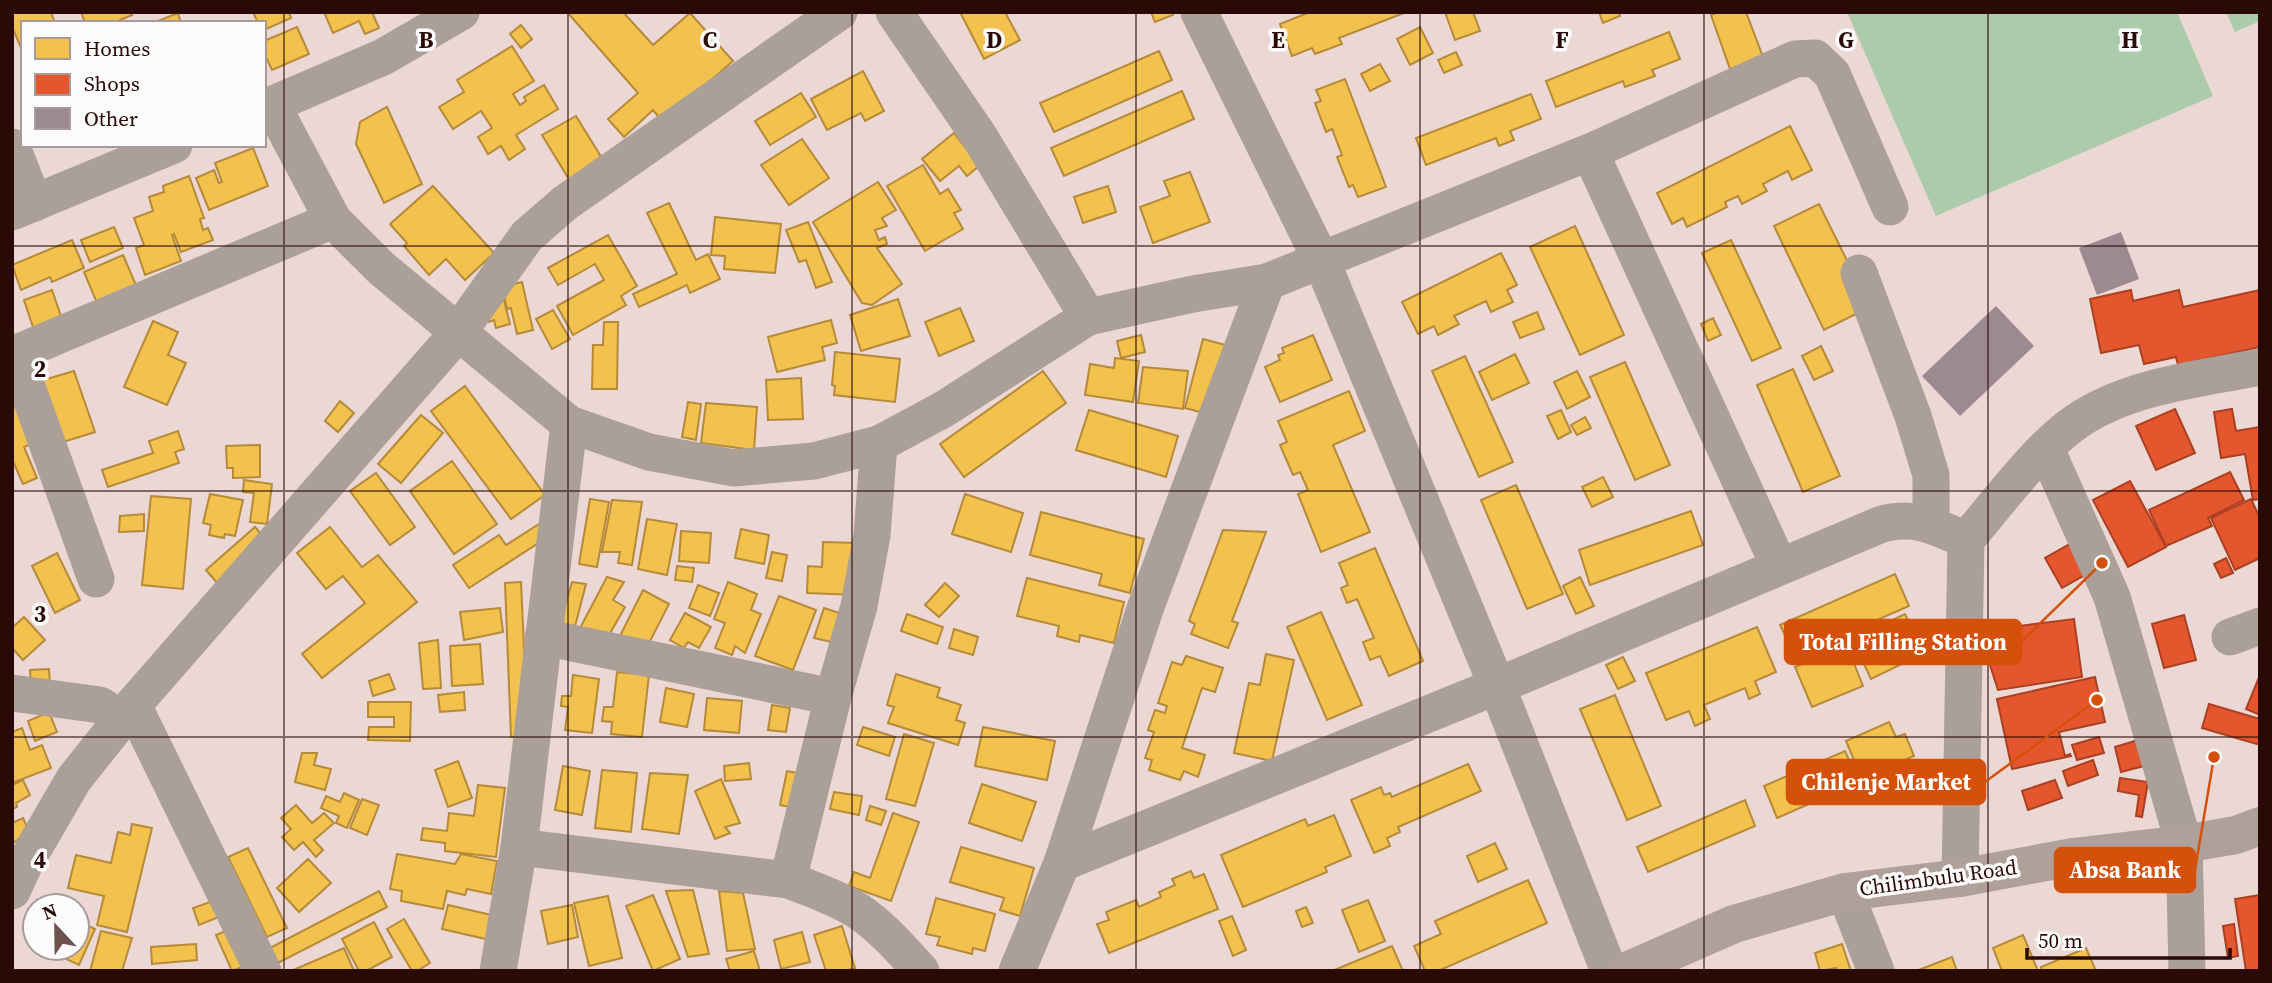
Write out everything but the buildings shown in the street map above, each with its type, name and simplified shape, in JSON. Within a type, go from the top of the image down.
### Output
[{"type":"main road","name":"Chilimbulu Road","points":[[1627,971],[1734,924],[1845,892],[1960,878],[2073,857],[2184,844],[2236,835],[2260,826]]},
{"type":"street","points":[[461,12],[383,57],[268,107],[333,220],[381,268],[457,334],[569,424],[649,452],[734,468],[814,461],[879,444],[944,409],[1088,317],[1193,294],[1267,282],[1322,262],[1590,152],[1795,59],[1815,58],[1832,74],[1890,207]]},
{"type":"street","points":[[12,891],[74,779],[128,712],[457,334],[527,236],[565,203],[839,12]]},
{"type":"street","points":[[894,12],[979,136],[1088,317]]},
{"type":"street","points":[[1199,12],[1322,262],[1497,686],[1609,971]]},
{"type":"street","points":[[12,147],[23,207],[169,147]]},
{"type":"street","points":[[1590,152],[1779,566]]},
{"type":"street","points":[[96,579],[14,354],[333,220]]},
{"type":"street","points":[[1859,273],[1913,416],[1931,475],[1931,525]]},
{"type":"street","points":[[1017,971],[1062,863],[1145,609],[1267,282]]},
{"type":"street","points":[[1960,878],[1966,540],[2046,449],[2075,423],[2102,407],[2176,383],[2260,367]]},
{"type":"street","points":[[498,971],[519,847],[569,424]]},
{"type":"street","points":[[788,880],[833,697],[859,606],[872,535],[879,444]]},
{"type":"street","points":[[2046,449],[2112,597],[2184,844],[2186,971]]},
{"type":"street","points":[[1062,863],[1497,686],[1882,524],[1900,519],[1931,525],[1966,540]]},
{"type":"street","points":[[542,636],[833,697]]},
{"type":"street","points":[[12,693],[100,705],[128,712],[263,971]]},
{"type":"street","points":[[519,847],[788,880],[858,911],[921,971]]},
{"type":"street","points":[[1845,892],[1876,971]]},
{"type":"green space","points":[[1847,12],[2177,12],[2213,96],[1936,216]]},
{"type":"green space","points":[[2226,12],[2260,12],[2260,21],[2235,32]]},
{"type":"place","name":"Total Filling Station","points":[[2102,563]]},
{"type":"place","name":"Chilenje Market","points":[[2097,700]]},
{"type":"place","name":"Absa Bank","points":[[2214,757]]}]
